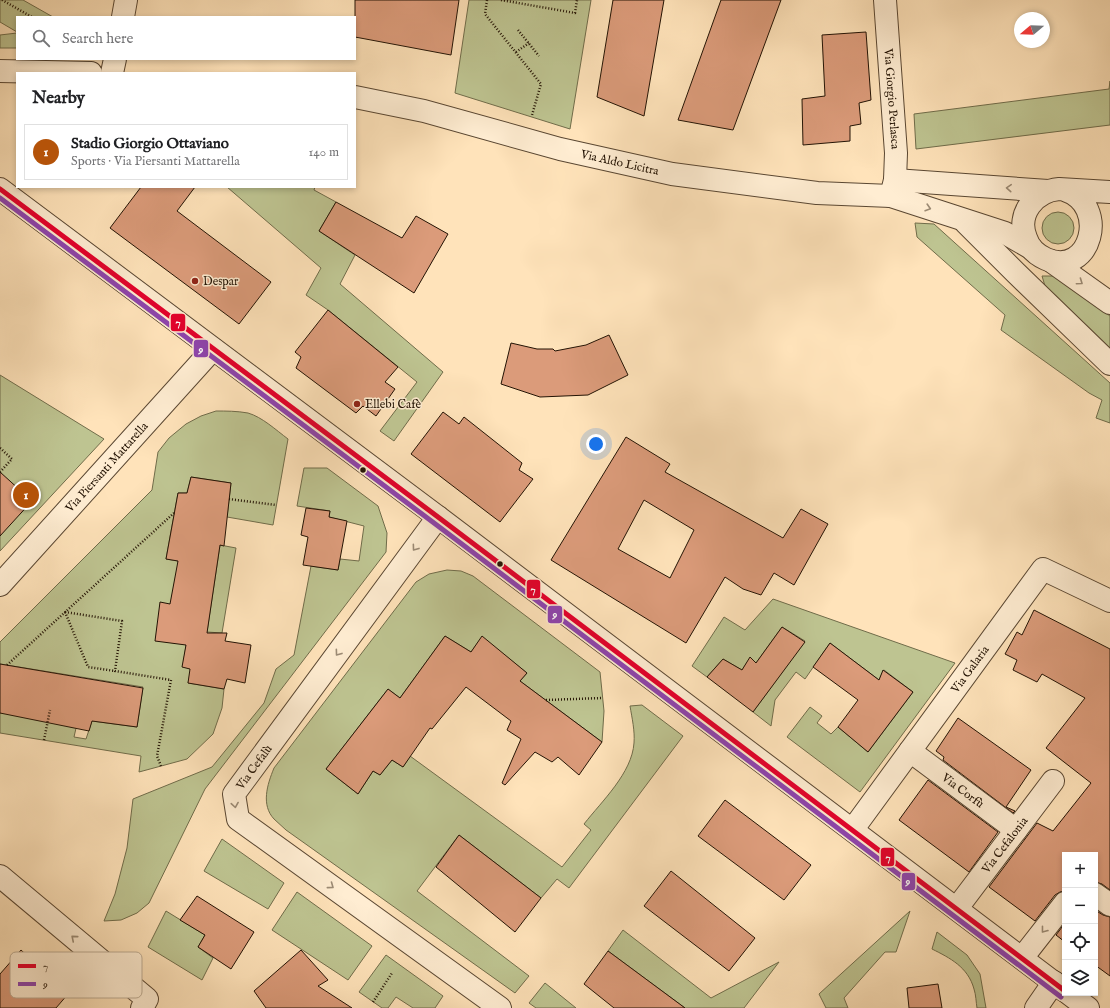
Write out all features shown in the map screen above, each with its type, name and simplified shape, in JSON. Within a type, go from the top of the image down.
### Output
[{"type":"street","points":[[123,16],[126,0]]},
{"type":"street","name":"Via Giorgio Perlasca","points":[[885,0],[896,153],[893,188]]},
{"type":"street","points":[[112,72],[115,60]]},
{"type":"street","points":[[0,71],[46,72]]},
{"type":"street","name":"Via Aldo Licitra","points":[[356,97],[424,111],[560,149],[672,174],[817,193],[893,188]]},
{"type":"street","points":[[893,188],[1110,192]]},
{"type":"street","points":[[893,188],[962,219],[1005,233],[1031,248],[1040,256],[1051,261],[1110,303]]},
{"type":"street","points":[[1031,248],[1024,233],[1024,215],[1033,200],[1042,193],[1057,190],[1080,195],[1086,200],[1094,214],[1096,229],[1091,244],[1080,255],[1066,262],[1051,261]]},
{"type":"street","points":[[4,197],[213,349],[438,517],[853,829],[1062,989],[1036,1008]]},
{"type":"street","points":[[962,219],[1110,364]]},
{"type":"street","name":"Via Piersanti Mattarella","points":[[0,585],[213,349]]},
{"type":"street","name":"Via Cefalù","points":[[438,517],[234,794],[238,819],[500,1008]]},
{"type":"street","name":"Via Galaria","points":[[853,829],[1043,569],[1110,602]]},
{"type":"street","name":"Via Corfù","points":[[910,751],[1016,830]]},
{"type":"street","name":"Via Cefalonia","points":[[957,908],[1053,781]]},
{"type":"street","points":[[0,876],[86,952]]},
{"type":"street","points":[[1098,896],[1110,905]]},
{"type":"street","points":[[1022,958],[1062,907]]},
{"type":"street","points":[[1072,996],[1088,1008]]},
{"type":"path","points":[[2,0],[30,16]]},
{"type":"path","points":[[487,0],[485,14],[541,84],[532,117]]},
{"type":"path","points":[[501,0],[575,13],[577,0]]},
{"type":"path","points":[[518,30],[539,56]]},
{"type":"path","points":[[516,52],[529,43]]},
{"type":"path","points":[[0,448],[12,459],[0,472]]},
{"type":"path","points":[[229,499],[276,505]]},
{"type":"path","points":[[7,665],[174,513]]},
{"type":"path","points":[[65,612],[88,667],[171,680],[157,756],[161,766]]},
{"type":"path","points":[[65,612],[122,621],[115,671]]},
{"type":"path","points":[[546,700],[602,698]]},
{"type":"path","points":[[44,740],[50,710]]},
{"type":"path","points":[[373,1002],[392,973]]},
{"type":"green space","points":[[0,0],[23,0],[51,16],[16,16],[16,31],[0,22]]},
{"type":"green space","points":[[469,0],[591,0],[570,129],[455,93]]},
{"type":"green space","points":[[16,33],[16,48],[0,48],[0,35]]},
{"type":"green space","points":[[1110,81],[1110,125],[916,149],[914,114],[1109,89]]},
{"type":"green space","points":[[228,188],[315,188],[314,190],[336,202],[319,231],[355,255],[340,284],[443,372],[394,441],[380,431],[417,382],[328,310],[306,295],[321,268]]},
{"type":"green space","points":[[1055,212],[1061,212],[1071,219],[1074,228],[1073,234],[1067,241],[1061,244],[1055,244],[1045,237],[1042,231],[1042,225],[1049,215]]},
{"type":"green space","points":[[915,223],[934,224],[1110,383],[1110,423],[1096,418],[1102,400],[1089,393],[1001,330],[1005,315],[917,237]]},
{"type":"green space","points":[[1042,276],[1054,276],[1110,316],[1110,350],[1045,286]]},
{"type":"green space","points":[[0,375],[104,439],[0,551]]},
{"type":"green space","points":[[216,411],[248,413],[269,424],[288,439],[273,525],[227,517],[231,483],[191,477],[187,493],[178,493],[166,559],[178,561],[186,645],[183,666],[191,669],[188,683],[224,689],[222,708],[213,734],[187,759],[139,772],[141,756],[0,733],[0,713],[79,715],[74,737],[86,739],[92,721],[137,727],[143,687],[0,664],[0,642],[152,490],[158,452],[169,438],[186,424],[201,416]]},
{"type":"green space","points":[[304,468],[327,468],[378,506],[387,533],[386,552],[205,789],[149,903],[137,913],[121,920],[104,921],[115,894],[127,848],[133,799],[212,767],[264,703],[276,669],[294,655],[311,566],[338,570],[340,559],[359,561],[364,526],[329,517],[330,511],[297,506]]},
{"type":"green space","points":[[220,545],[236,548],[222,633],[207,632]]},
{"type":"green space","points":[[447,570],[461,571],[473,576],[600,672],[604,711],[602,742],[520,681],[527,673],[482,637],[471,652],[445,636],[400,698],[388,689],[326,769],[358,794],[373,771],[380,775],[392,760],[403,767],[410,756],[562,867],[591,830],[584,824],[615,786],[628,765],[634,743],[630,706],[642,705],[683,736],[569,888],[557,879],[541,898],[459,835],[417,891],[529,976],[515,993],[286,830],[274,819],[270,813],[266,801],[267,788],[274,768],[416,582],[429,574]]},
{"type":"green space","points":[[773,599],[955,663],[860,792],[787,737],[810,707],[822,716],[817,723],[831,734],[838,727],[868,752],[913,692],[884,670],[879,680],[830,643],[805,679],[796,672],[775,700],[771,726],[753,712],[805,641],[782,627],[756,663],[750,658],[742,670],[723,659],[707,677],[692,666],[724,617],[745,630]]},
{"type":"green space","points":[[222,839],[284,883],[268,909],[204,871]]},
{"type":"green space","points":[[297,892],[372,946],[348,980],[272,930]]},
{"type":"green space","points":[[166,911],[205,935],[198,947],[213,958],[202,980],[148,947]]},
{"type":"green space","points":[[910,911],[896,952],[885,952],[844,998],[848,1008],[826,1008],[819,994]]},
{"type":"green space","points":[[623,930],[711,998],[779,962],[744,1008],[685,1008],[608,951]]},
{"type":"green space","points":[[937,932],[967,955],[980,974],[986,1008],[977,1008],[975,991],[971,981],[963,969],[952,960],[932,949]]},
{"type":"green space","points":[[386,955],[443,996],[435,1008],[413,1008],[396,997],[388,1008],[382,1008],[359,992]]},
{"type":"green space","points":[[545,983],[576,1008],[536,1008],[529,1003]]},
{"type":"building","points":[[355,0],[459,0],[451,55],[356,37]]},
{"type":"building","points":[[613,0],[664,0],[644,116],[597,97]]},
{"type":"building","points":[[721,0],[781,0],[733,130],[678,120]]},
{"type":"building","points":[[866,32],[871,100],[859,103],[861,124],[850,126],[850,141],[803,145],[802,99],[825,96],[822,35]]},
{"type":"building","points":[[140,188],[194,188],[177,211],[271,282],[239,324],[110,228]]},
{"type":"building","points":[[336,202],[402,238],[416,216],[448,234],[414,293],[319,231]]},
{"type":"building","points":[[328,310],[398,367],[385,382],[395,389],[376,416],[363,406],[356,413],[296,368],[301,357],[295,352]]},
{"type":"building","points":[[609,335],[628,375],[588,395],[540,397],[501,384],[511,343],[537,349],[553,349],[555,351],[586,345]]},
{"type":"building","points":[[443,412],[459,424],[464,417],[522,463],[519,470],[533,479],[500,522],[411,454]]},
{"type":"building","points":[[626,437],[670,464],[665,472],[783,538],[801,509],[828,524],[794,585],[774,573],[761,595],[743,589],[725,577],[686,643],[551,560]],"holes":[[[644,500],[694,530],[670,578],[618,549]]]},
{"type":"building","points":[[0,472],[32,501],[0,536]]},
{"type":"building","points":[[191,477],[231,483],[224,546],[220,545],[207,633],[227,633],[225,641],[251,645],[245,683],[227,679],[224,689],[188,683],[190,669],[182,667],[186,645],[155,641],[160,602],[170,604],[178,561],[166,559],[178,493],[187,493]]},
{"type":"building","points":[[306,508],[330,511],[329,517],[347,521],[338,570],[303,565],[308,537],[301,535]]},
{"type":"building","points":[[1034,610],[1110,649],[1110,890],[1098,883],[1098,852],[1062,852],[1062,892],[1055,895],[1035,921],[989,887],[1037,823],[1053,831],[1091,783],[1046,748],[1085,698],[1042,674],[1037,682],[1013,670],[1017,660],[1005,654],[1017,632],[1022,635]]},
{"type":"building","points":[[782,627],[805,642],[753,712],[707,677],[723,659],[742,670],[750,657],[756,663]]},
{"type":"building","points":[[445,636],[471,652],[482,636],[527,673],[520,681],[602,742],[579,775],[558,757],[552,762],[535,752],[505,785],[502,783],[521,739],[507,730],[511,721],[466,687],[432,729],[430,728],[403,767],[392,760],[380,775],[373,771],[358,794],[326,769],[388,689],[400,698]]},
{"type":"building","points":[[830,643],[879,680],[883,670],[913,692],[868,752],[838,727],[858,700],[813,667]]},
{"type":"building","points":[[0,664],[143,688],[137,727],[92,721],[89,731],[0,713]]},
{"type":"building","points":[[958,718],[1031,770],[1006,807],[1015,811],[1013,813],[943,760],[944,757],[936,751]]},
{"type":"building","points":[[928,780],[998,832],[969,872],[899,820]]},
{"type":"building","points":[[725,800],[811,865],[784,900],[698,836]]},
{"type":"building","points":[[459,835],[541,898],[515,932],[436,867]]},
{"type":"building","points":[[671,871],[755,938],[729,971],[644,906]]},
{"type":"building","points":[[197,896],[254,932],[231,969],[198,947],[205,935],[180,920]]},
{"type":"building","points":[[1098,912],[1110,917],[1110,976],[1098,967]]},
{"type":"building","points":[[1062,927],[1062,940],[1056,935]]},
{"type":"building","points":[[301,950],[328,980],[318,986],[352,1008],[266,1008],[254,991]]},
{"type":"building","points":[[608,951],[685,1008],[614,1008],[584,984]]},
{"type":"building","points":[[10,963],[10,998],[65,998],[56,1008],[0,1008],[0,974]]},
{"type":"building","points":[[938,984],[942,1008],[909,1008],[907,988]]},
{"type":"transit line","name":"7","points":[[0,189],[438,517],[1062,989]]},
{"type":"transit line","name":"9","points":[[0,198],[434,523],[1061,997]]},
{"type":"place","name":"Despar","points":[[195,281]]},
{"type":"place","name":"Ellebi Cafè","points":[[357,404]]},
{"type":"place","name":"Stadio Giorgio Ottaviano","points":[[26,495]]}]
